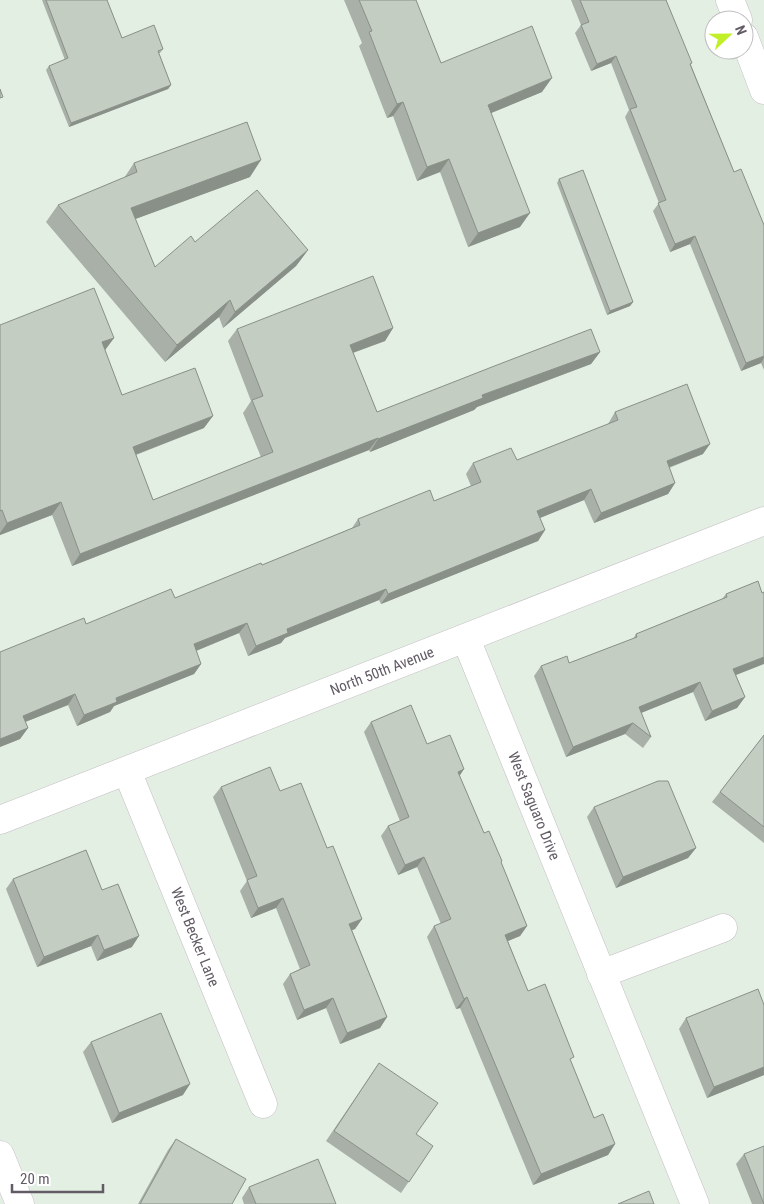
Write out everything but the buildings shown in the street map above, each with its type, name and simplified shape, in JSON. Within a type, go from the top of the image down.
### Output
[{"type":"street","points":[[753,60],[764,90]]},
{"type":"street","name":"North 50th Avenue","points":[[0,820],[764,522]]},
{"type":"street","name":"West Saguaro Drive","points":[[466,639],[695,1204]]},
{"type":"street","name":"West Becker Lane","points":[[127,770],[263,1104]]},
{"type":"street","points":[[602,974],[723,928]]},
{"type":"street","points":[[0,1156],[20,1204]]}]
